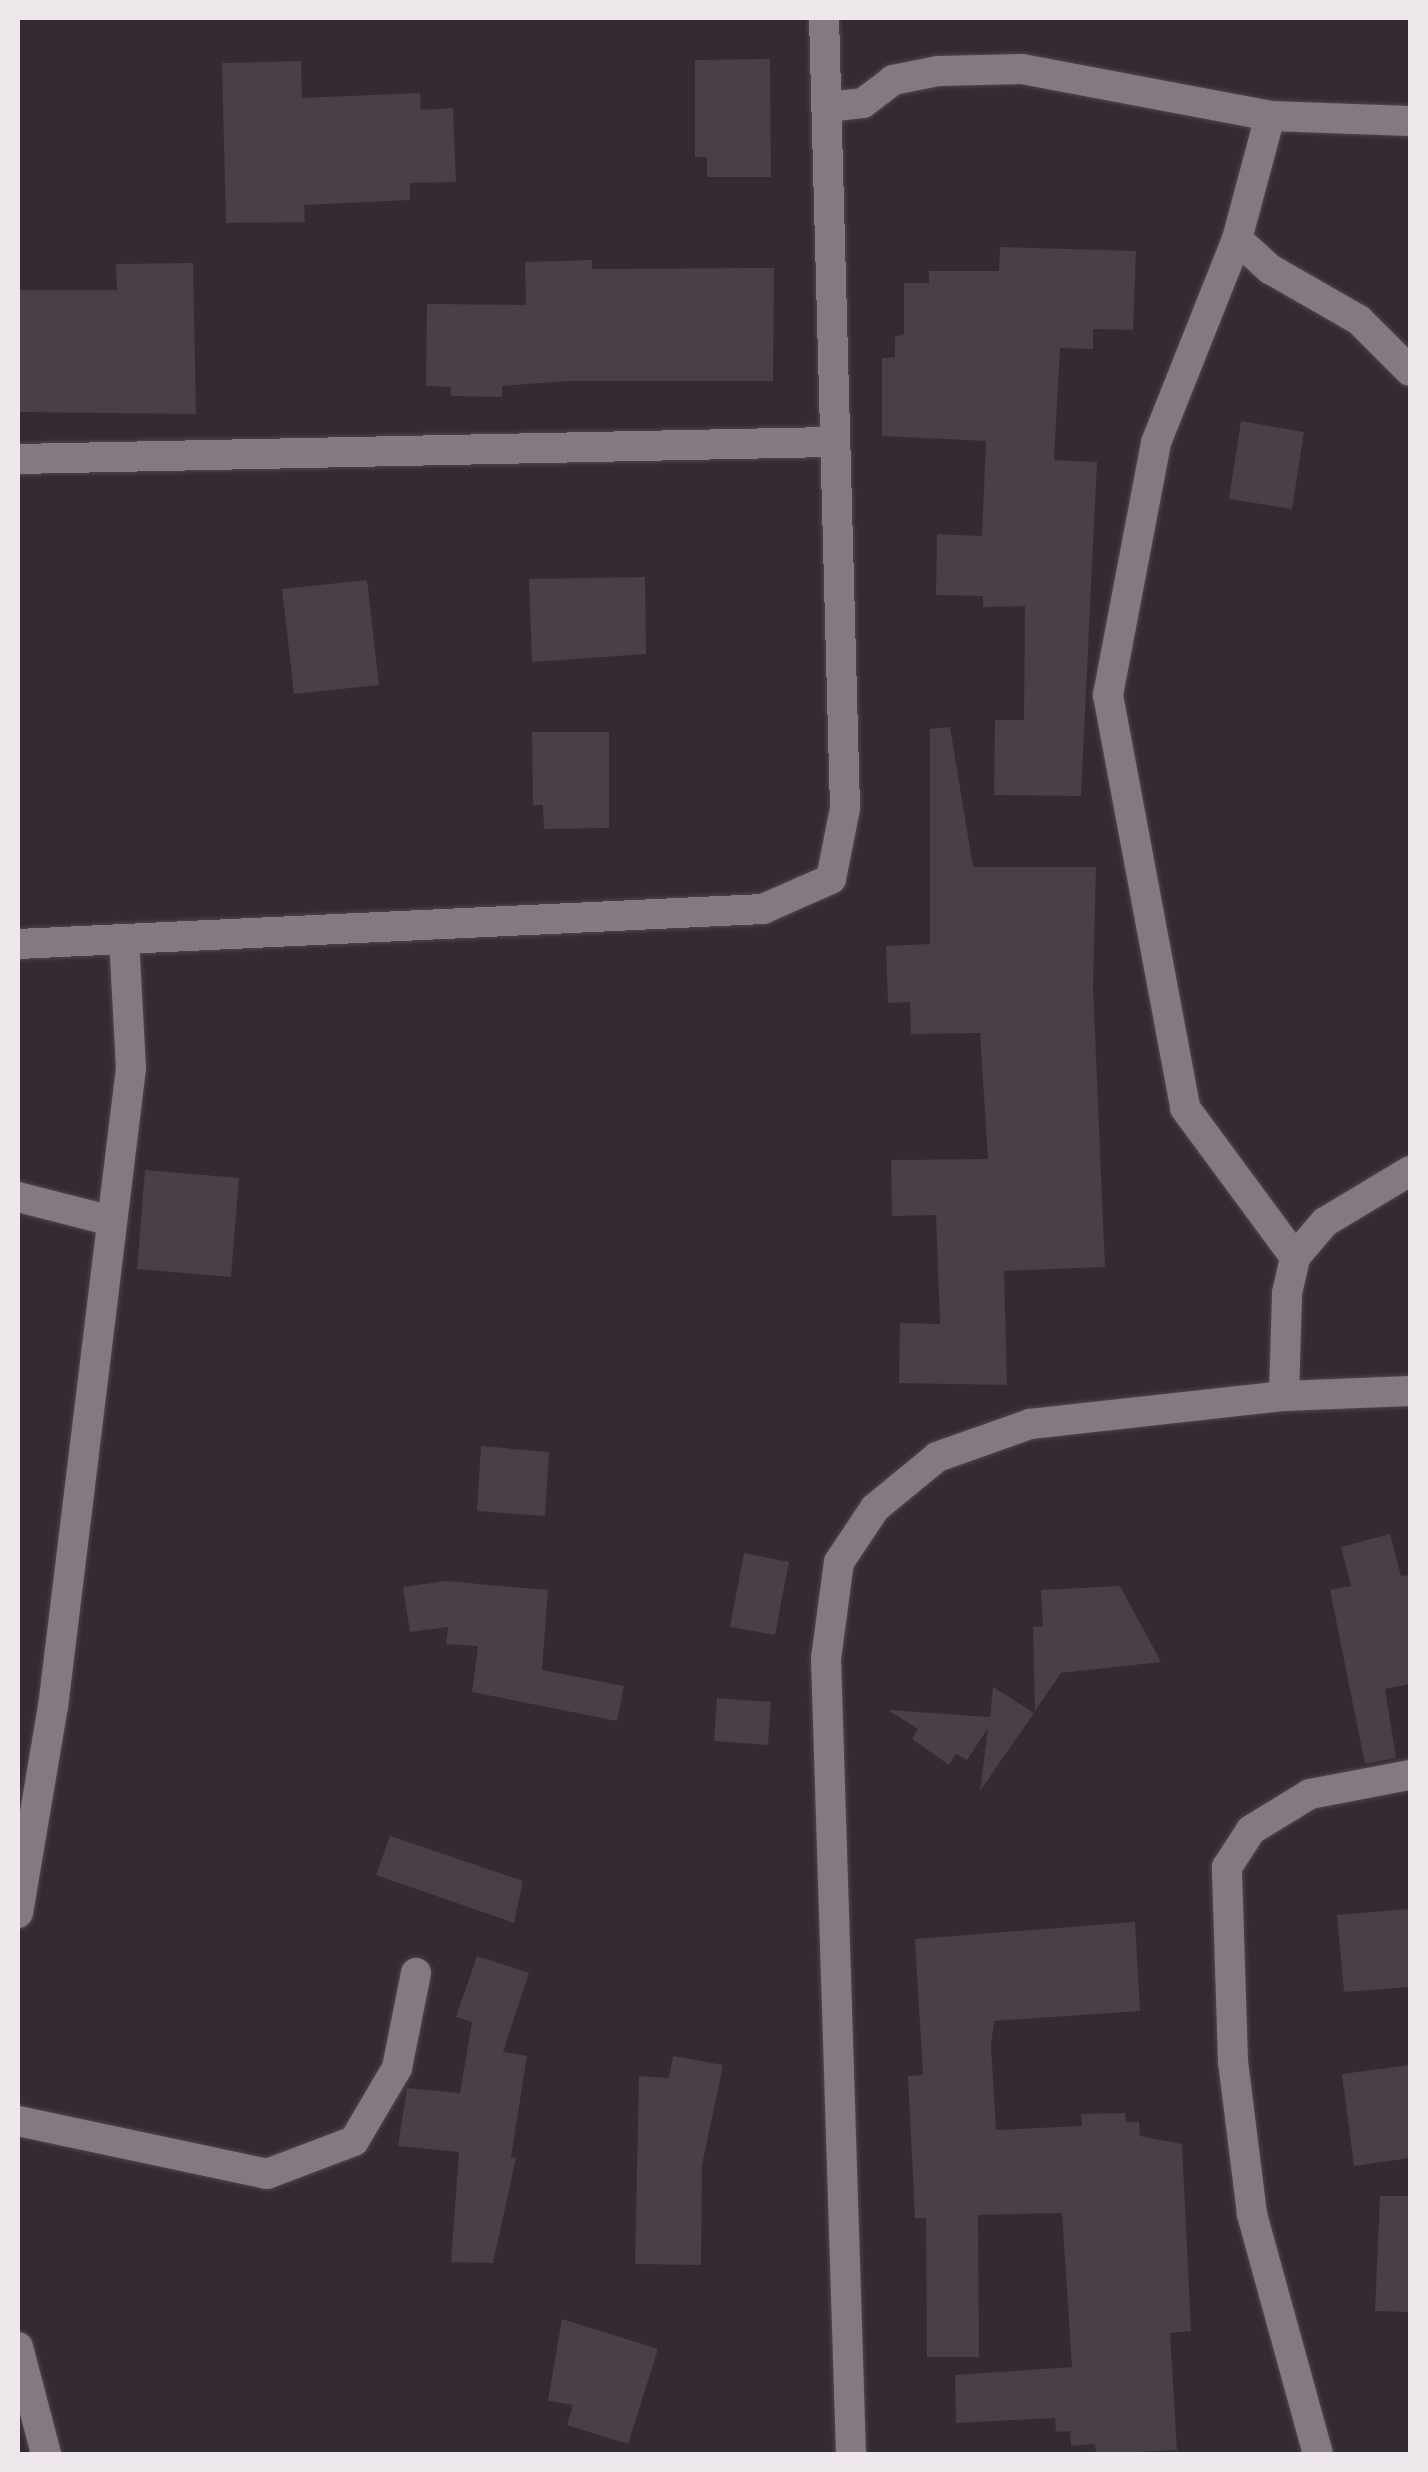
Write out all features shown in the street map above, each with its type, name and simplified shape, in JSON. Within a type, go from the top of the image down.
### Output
[{"type":"street","points":[[18,944],[763,909],[831,879],[845,808],[831,442],[824,18]]},
{"type":"street","points":[[826,107],[864,104],[893,80],[938,71],[1022,69],[1270,116],[1410,120]]},
{"type":"street","points":[[1270,116],[1237,239],[1156,443],[1108,696],[1185,1108],[1295,1257]]},
{"type":"street","points":[[1237,239],[1270,269],[1360,320],[1410,372]]},
{"type":"street","points":[[18,459],[831,442]]},
{"type":"street","points":[[18,1912],[53,1707],[108,1220],[132,1068],[124,940]]},
{"type":"street","points":[[1284,1396],[1287,1294],[1295,1257],[1325,1222],[1410,1170]]},
{"type":"street","points":[[18,1197],[108,1220]]},
{"type":"street","points":[[851,2454],[826,1659],[838,1562],[876,1508],[936,1457],[1030,1424],[1284,1396],[1408,1395]]},
{"type":"street","points":[[1318,2454],[1252,2214],[1233,2062],[1228,1867],[1251,1830],[1310,1794],[1410,1775]]},
{"type":"street","points":[[18,2120],[267,2174],[354,2141],[397,2068],[416,1973]]},
{"type":"street","points":[[18,2346],[46,2454]]},
{"type":"building","points":[[770,59],[771,177],[707,177],[707,157],[695,157],[695,60]]},
{"type":"building","points":[[301,61],[302,98],[420,93],[421,110],[453,108],[456,182],[410,183],[410,200],[304,205],[305,222],[226,223],[222,63]]},
{"type":"building","points":[[1000,247],[1136,251],[1133,330],[1093,329],[1093,349],[1060,348],[1054,460],[1097,462],[1081,796],[994,795],[995,720],[1024,720],[1025,606],[983,607],[983,596],[936,595],[937,534],[982,536],[986,441],[882,436],[882,358],[895,357],[895,337],[904,334],[904,283],[929,283],[929,271],[999,271]]},
{"type":"building","points":[[592,260],[592,269],[774,268],[773,381],[567,381],[502,386],[502,397],[451,396],[451,387],[426,386],[427,304],[526,305],[525,262]]},
{"type":"building","points":[[193,263],[196,414],[18,412],[18,290],[117,290],[116,264]]},
{"type":"building","points":[[1241,421],[1304,432],[1292,509],[1229,499]]},
{"type":"building","points":[[645,577],[646,654],[532,662],[529,579]]},
{"type":"building","points":[[367,580],[379,685],[294,694],[282,589]]},
{"type":"building","points":[[950,727],[973,867],[1096,867],[1093,987],[1105,1267],[1004,1271],[1007,1385],[899,1383],[900,1323],[940,1324],[936,1215],[892,1216],[891,1160],[988,1159],[980,1033],[911,1034],[910,1002],[888,1003],[886,946],[930,944],[930,729]]},
{"type":"building","points":[[532,732],[609,732],[609,828],[544,829],[543,805],[533,805]]},
{"type":"building","points":[[145,1170],[239,1178],[231,1277],[137,1269]]},
{"type":"building","points":[[481,1446],[549,1452],[545,1516],[477,1511]]},
{"type":"building","points":[[1390,1534],[1401,1576],[1410,1575],[1410,1684],[1385,1689],[1396,1758],[1365,1764],[1330,1590],[1351,1586],[1341,1547]]},
{"type":"building","points":[[744,1553],[789,1562],[775,1635],[730,1627]]},
{"type":"building","points":[[446,1581],[548,1590],[542,1670],[624,1686],[617,1721],[472,1692],[478,1646],[446,1644],[448,1627],[410,1632],[403,1587]]},
{"type":"building","points":[[1120,1586],[1161,1662],[1061,1673],[1035,1711],[1033,1627],[1043,1626],[1041,1590]]},
{"type":"building","points":[[993,1687],[1034,1713],[980,1791],[988,1728],[967,1760],[956,1754],[949,1765],[912,1739],[918,1729],[888,1710],[990,1717]]},
{"type":"building","points":[[717,1698],[771,1702],[768,1745],[714,1741]]},
{"type":"building","points":[[390,1836],[523,1881],[514,1923],[376,1875]]},
{"type":"building","points":[[1410,1909],[1410,1987],[1344,1992],[1337,1915]]},
{"type":"building","points":[[1135,1922],[1140,2011],[994,2021],[991,2046],[996,2130],[1082,2126],[1081,2114],[1125,2113],[1126,2122],[1139,2122],[1140,2136],[1182,2144],[1191,2331],[1170,2333],[1177,2450],[1096,2454],[1095,2444],[1071,2446],[1070,2431],[1056,2432],[1055,2418],[956,2423],[955,2375],[1072,2367],[1062,2213],[978,2215],[979,2357],[927,2357],[926,2218],[915,2218],[908,2076],[923,2075],[915,1939]]},
{"type":"building","points":[[477,1956],[529,1973],[503,2052],[527,2056],[511,2157],[516,2158],[493,2263],[451,2262],[459,2152],[398,2146],[407,2088],[460,2093],[472,2022],[456,2017]]},
{"type":"building","points":[[673,2056],[723,2065],[702,2165],[701,2265],[635,2264],[639,2076],[669,2078]]},
{"type":"building","points":[[1410,2065],[1410,2158],[1354,2166],[1342,2074]]},
{"type":"building","points":[[1380,2196],[1410,2196],[1410,2312],[1375,2311]]},
{"type":"building","points":[[562,2319],[658,2349],[628,2444],[567,2425],[573,2405],[548,2401]]}]
